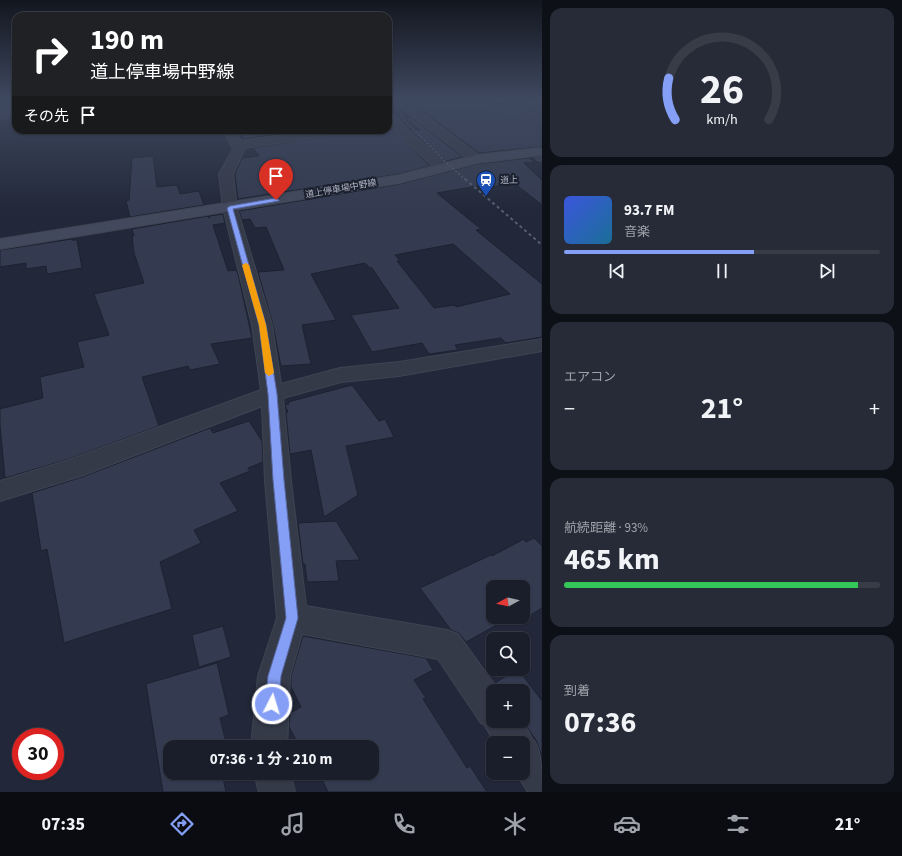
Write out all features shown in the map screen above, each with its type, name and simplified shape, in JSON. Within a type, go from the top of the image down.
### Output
[{"type":"main road","name":"道上停車場中野線","points":[[0,244],[230,208],[400,179],[442,167],[477,160],[541,154]]},
{"type":"street","points":[[234,137],[239,145],[239,149],[226,174],[230,208],[262,325],[272,394],[278,480],[292,618],[274,676],[269,740]]},
{"type":"street","points":[[239,145],[292,137]]},
{"type":"street","points":[[408,137],[442,167]]},
{"type":"street","points":[[447,137],[477,160]]},
{"type":"street","points":[[0,491],[72,469],[272,394],[340,375],[399,369],[542,345]]},
{"type":"street","points":[[292,618],[447,645],[486,701]]},
{"type":"street","points":[[530,763],[542,780]]},
{"type":"street","points":[[274,780],[277,792]]},
{"type":"building","points":[[242,137],[258,137],[244,139]]},
{"type":"building","points":[[322,137],[400,137],[430,166],[399,174],[238,199],[235,174],[242,158],[259,156],[253,148]]},
{"type":"building","points":[[418,137],[437,137],[463,157],[446,161]]},
{"type":"building","points":[[458,137],[542,137],[542,147],[479,153]]},
{"type":"building","points":[[153,156],[157,187],[177,185],[180,194],[199,191],[204,205],[130,217],[126,201],[129,200],[132,158]]},
{"type":"building","points":[[529,158],[535,162],[524,163],[542,180],[542,205],[514,183],[492,187],[489,184],[437,193],[481,229],[476,230],[542,284],[542,337],[506,343],[501,338],[455,345],[458,350],[429,354],[422,343],[372,352],[351,315],[399,308],[372,268],[365,263],[311,274],[336,320],[302,325],[311,364],[281,366],[273,325],[258,272],[284,270],[266,227],[255,228],[250,219],[242,220],[239,211],[400,184],[477,164]],"holes":[[[453,244],[510,294],[456,307],[455,305],[434,308],[397,261],[400,261],[395,255]]]},
{"type":"building","points":[[223,214],[225,223],[213,225],[228,271],[236,270],[238,274],[252,338],[211,344],[220,364],[190,370],[188,366],[142,377],[159,426],[66,460],[5,478],[0,409],[43,398],[40,377],[84,367],[77,342],[109,335],[94,294],[144,283],[134,253],[132,236],[134,236],[132,229],[208,216],[209,218],[210,216]]},
{"type":"building","points":[[72,239],[77,240],[82,268],[47,274],[46,266],[26,269],[26,263],[0,267],[0,250]]},
{"type":"building","points":[[352,385],[379,421],[385,419],[394,437],[346,446],[358,495],[324,517],[311,450],[290,454],[286,413],[288,412],[285,405],[289,404],[288,402]]},
{"type":"building","points":[[249,421],[262,441],[263,462],[248,468],[250,471],[220,483],[238,511],[194,530],[201,543],[160,562],[172,609],[64,643],[47,549],[41,551],[32,493],[82,477],[210,428],[213,433]]},
{"type":"building","points":[[336,521],[360,560],[336,561],[339,581],[307,582],[305,564],[303,564],[298,523]]},
{"type":"building","points":[[534,538],[542,546],[542,608],[530,615],[530,580],[486,580],[486,624],[498,624],[466,642],[459,633],[451,630],[420,588],[491,555],[492,556],[524,539],[526,542]]},
{"type":"building","points":[[223,626],[231,657],[199,667],[192,635]]},
{"type":"building","points":[[303,636],[426,658],[433,670],[414,680],[426,698],[423,699],[467,768],[470,766],[487,792],[328,792],[322,780],[379,780],[379,740],[296,740],[289,727],[290,713],[301,707],[291,687],[291,676]]},
{"type":"building","points":[[217,663],[229,715],[220,718],[225,740],[163,740],[163,780],[223,780],[226,792],[163,792],[146,684]]},
{"type":"building","points":[[506,676],[523,676],[529,684],[496,684]]},
{"type":"building","points":[[530,685],[542,701],[542,757],[537,742],[528,728],[530,728]]},
{"type":"railway","points":[[421,137],[466,180]]},
{"type":"railway","points":[[465,179],[542,245]]},
{"type":"slow traffic","points":[[246,265],[262,325],[269,373]]},
{"type":"place","name":"道上","points":[[486,197]]},
{"type":"route","points":[[272,704],[274,676],[292,618],[278,480],[272,394],[262,325],[230,208],[276,200]]}]
